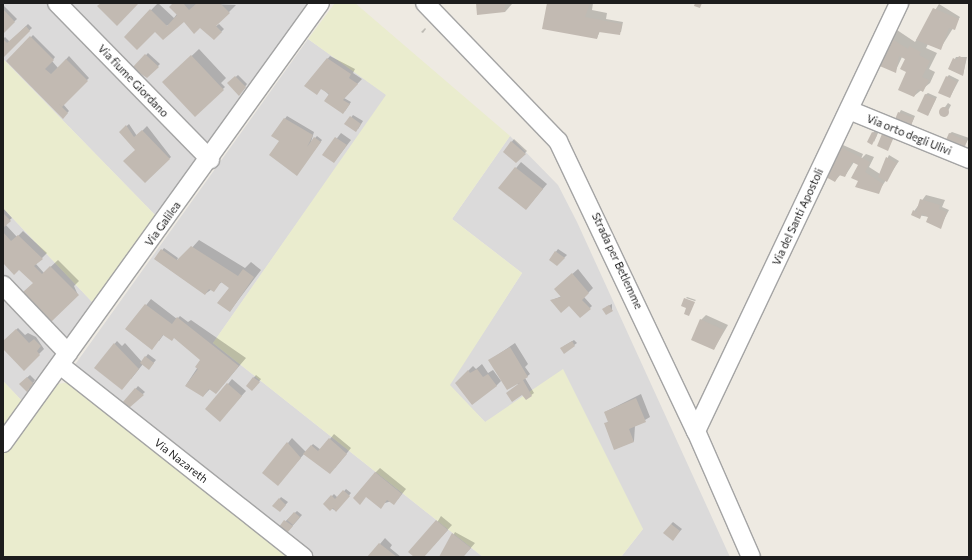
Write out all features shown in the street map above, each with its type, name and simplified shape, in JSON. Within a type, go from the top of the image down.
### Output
[{"type":"street","name":"Via fiume Giordano","points":[[57,3],[210,159]]},
{"type":"street","name":"Via Galilea","points":[[3,443],[210,159],[320,3]]},
{"type":"street","name":"Strada per Betlemme","points":[[425,3],[558,141],[696,431],[751,557]]},
{"type":"street","name":"Via del Santi Apostoli","points":[[696,431],[899,3]]},
{"type":"street","name":"Via orto degli Ulivi","points":[[848,110],[969,160]]},
{"type":"street","name":"Via Nazareth","points":[[3,285],[64,359],[303,557]]},
{"type":"shaded area","points":[[3,3],[310,3],[157,217],[3,59]]},
{"type":"shaded area","points":[[308,39],[387,95],[213,343],[483,557],[314,557],[74,366]]},
{"type":"shaded area","points":[[510,136],[558,185],[577,222],[730,557],[621,557],[643,529],[485,422],[449,385],[522,273],[452,219]]},
{"type":"shaded area","points":[[3,208],[94,304],[26,405],[3,381]]},
{"type":"green space","points":[[335,3],[355,3],[510,136],[452,219],[522,273],[450,385],[485,422],[563,369],[643,529],[621,557],[483,557],[213,343],[386,95],[308,39]]},
{"type":"green space","points":[[3,59],[157,217],[94,304],[3,208]]},
{"type":"green space","points":[[3,381],[26,405],[3,436]]},
{"type":"green space","points":[[70,382],[291,557],[3,557],[3,454],[58,384]]},
{"type":"building","points":[[101,3],[139,3],[117,26],[97,6]]},
{"type":"building","points":[[173,3],[183,3],[189,10],[197,3],[220,3],[230,13],[216,26],[222,32],[214,40],[200,28],[194,34],[184,22],[163,40],[155,32],[137,50],[124,37],[150,9],[167,26],[177,15],[169,7]]},
{"type":"building","points":[[476,3],[505,3],[505,12],[477,15]]},
{"type":"building","points":[[547,3],[590,3],[585,17],[622,24],[620,35],[599,32],[597,39],[542,29]]},
{"type":"building","points":[[695,3],[702,3],[700,8],[694,6]]},
{"type":"building","points":[[933,8],[959,19],[955,30],[949,28],[941,50],[916,40]]},
{"type":"building","points":[[3,9],[15,22],[3,34]]},
{"type":"building","points":[[26,26],[30,31],[3,58],[3,39],[7,43]]},
{"type":"building","points":[[30,36],[54,60],[45,69],[51,74],[66,59],[88,81],[62,107],[68,113],[63,119],[6,61]]},
{"type":"building","points":[[889,37],[908,49],[909,46],[921,52],[919,55],[930,61],[922,77],[929,80],[923,92],[918,89],[914,97],[898,90],[906,72],[900,69],[905,59],[899,56],[896,73],[875,64]]},
{"type":"building","points":[[145,54],[159,67],[147,78],[132,68]]},
{"type":"building","points":[[191,55],[224,90],[195,117],[162,82]]},
{"type":"building","points":[[959,56],[966,59],[963,76],[948,69],[953,58],[957,60]]},
{"type":"building","points":[[327,58],[351,74],[349,78],[358,84],[343,100],[350,104],[343,114],[324,101],[329,94],[321,89],[317,95],[304,86]]},
{"type":"building","points":[[235,76],[246,87],[239,96],[227,83]]},
{"type":"building","points":[[946,76],[957,82],[950,98],[938,93]]},
{"type":"building","points":[[925,94],[936,99],[928,116],[917,111]]},
{"type":"building","points":[[942,107],[946,107],[948,108],[948,116],[942,117],[939,114],[939,110]]},
{"type":"building","points":[[898,112],[914,118],[910,128],[894,122]]},
{"type":"building","points":[[350,116],[361,124],[356,132],[344,124]]},
{"type":"building","points":[[284,118],[313,135],[307,147],[314,137],[321,142],[297,176],[269,155],[279,141],[271,136]]},
{"type":"building","points":[[126,125],[134,137],[142,130],[170,159],[145,183],[123,161],[135,150],[119,132]]},
{"type":"building","points":[[872,132],[877,135],[872,145],[867,142]]},
{"type":"building","points":[[949,133],[967,141],[964,149],[945,142]]},
{"type":"building","points":[[882,134],[893,139],[888,151],[877,146]]},
{"type":"building","points":[[335,137],[347,145],[334,163],[322,155]]},
{"type":"building","points":[[511,141],[526,154],[516,163],[503,152]]},
{"type":"building","points":[[840,147],[870,162],[865,172],[883,184],[879,194],[855,187],[858,181],[851,178],[858,165],[852,162],[845,177],[839,175],[835,182],[826,177]]},
{"type":"building","points":[[886,157],[897,163],[887,182],[878,177]]},
{"type":"building","points":[[515,167],[543,189],[526,210],[498,188]]},
{"type":"building","points":[[920,199],[940,205],[939,209],[947,212],[941,229],[926,222],[928,217],[922,214],[920,219],[911,215],[913,210],[916,212]]},
{"type":"building","points":[[3,213],[11,221],[3,228]]},
{"type":"building","points":[[3,232],[11,241],[18,235],[43,259],[34,266],[42,274],[50,266],[79,295],[51,322],[23,292],[33,283],[19,270],[14,275],[3,263]]},
{"type":"building","points":[[191,246],[238,276],[243,269],[254,277],[230,312],[217,303],[229,288],[221,282],[214,292],[209,289],[205,295],[154,259],[161,249],[177,260]]},
{"type":"building","points":[[555,251],[565,258],[557,266],[549,260]]},
{"type":"building","points":[[572,273],[589,293],[582,300],[591,309],[580,318],[569,306],[561,313],[550,300],[561,297],[554,289]]},
{"type":"building","points":[[684,298],[695,302],[689,316],[684,314],[686,308],[681,306]]},
{"type":"building","points":[[145,304],[172,324],[177,317],[239,366],[216,394],[209,389],[203,397],[185,386],[198,369],[195,367],[200,360],[174,338],[172,341],[163,335],[152,350],[125,329]]},
{"type":"building","points":[[609,305],[613,311],[606,315],[602,309]]},
{"type":"building","points":[[700,319],[724,330],[714,350],[691,340]]},
{"type":"building","points":[[16,329],[29,343],[34,339],[41,346],[37,351],[40,355],[24,371],[3,349],[3,341]]},
{"type":"building","points":[[572,341],[575,346],[564,354],[560,348]]},
{"type":"building","points":[[114,343],[139,369],[122,390],[94,368]]},
{"type":"building","points":[[510,347],[528,377],[523,380],[532,396],[526,400],[522,395],[512,402],[506,393],[521,382],[507,390],[488,360]]},
{"type":"building","points":[[145,356],[154,363],[149,370],[140,363]]},
{"type":"building","points":[[477,369],[483,377],[488,374],[497,386],[472,405],[455,383],[468,370],[470,373]]},
{"type":"building","points":[[27,377],[33,383],[27,392],[19,384]]},
{"type":"building","points":[[253,377],[260,382],[252,391],[246,386]]},
{"type":"building","points":[[227,383],[242,396],[220,422],[205,409]]},
{"type":"building","points":[[135,388],[144,395],[129,408],[122,403]]},
{"type":"building","points":[[636,398],[646,422],[629,429],[634,442],[614,450],[604,423],[608,422],[604,412]]},
{"type":"building","points":[[329,438],[347,454],[330,474],[303,454],[311,445],[318,451]]},
{"type":"building","points":[[287,442],[301,458],[278,486],[262,473]]},
{"type":"building","points":[[375,472],[402,494],[394,505],[387,500],[381,509],[366,497],[360,505],[353,498]]},
{"type":"building","points":[[343,490],[350,496],[336,512],[333,508],[330,511],[323,504],[331,495],[335,499]]},
{"type":"building","points":[[279,498],[286,505],[280,512],[272,506]]},
{"type":"building","points":[[294,512],[300,517],[293,525],[287,520]]},
{"type":"building","points":[[284,520],[293,526],[287,533],[279,527]]},
{"type":"building","points":[[436,520],[448,530],[424,557],[414,557],[408,552]]},
{"type":"building","points":[[671,524],[680,531],[673,541],[663,533]]},
{"type":"building","points":[[452,533],[471,548],[463,557],[439,557]]},
{"type":"building","points":[[379,543],[397,557],[367,557]]}]
